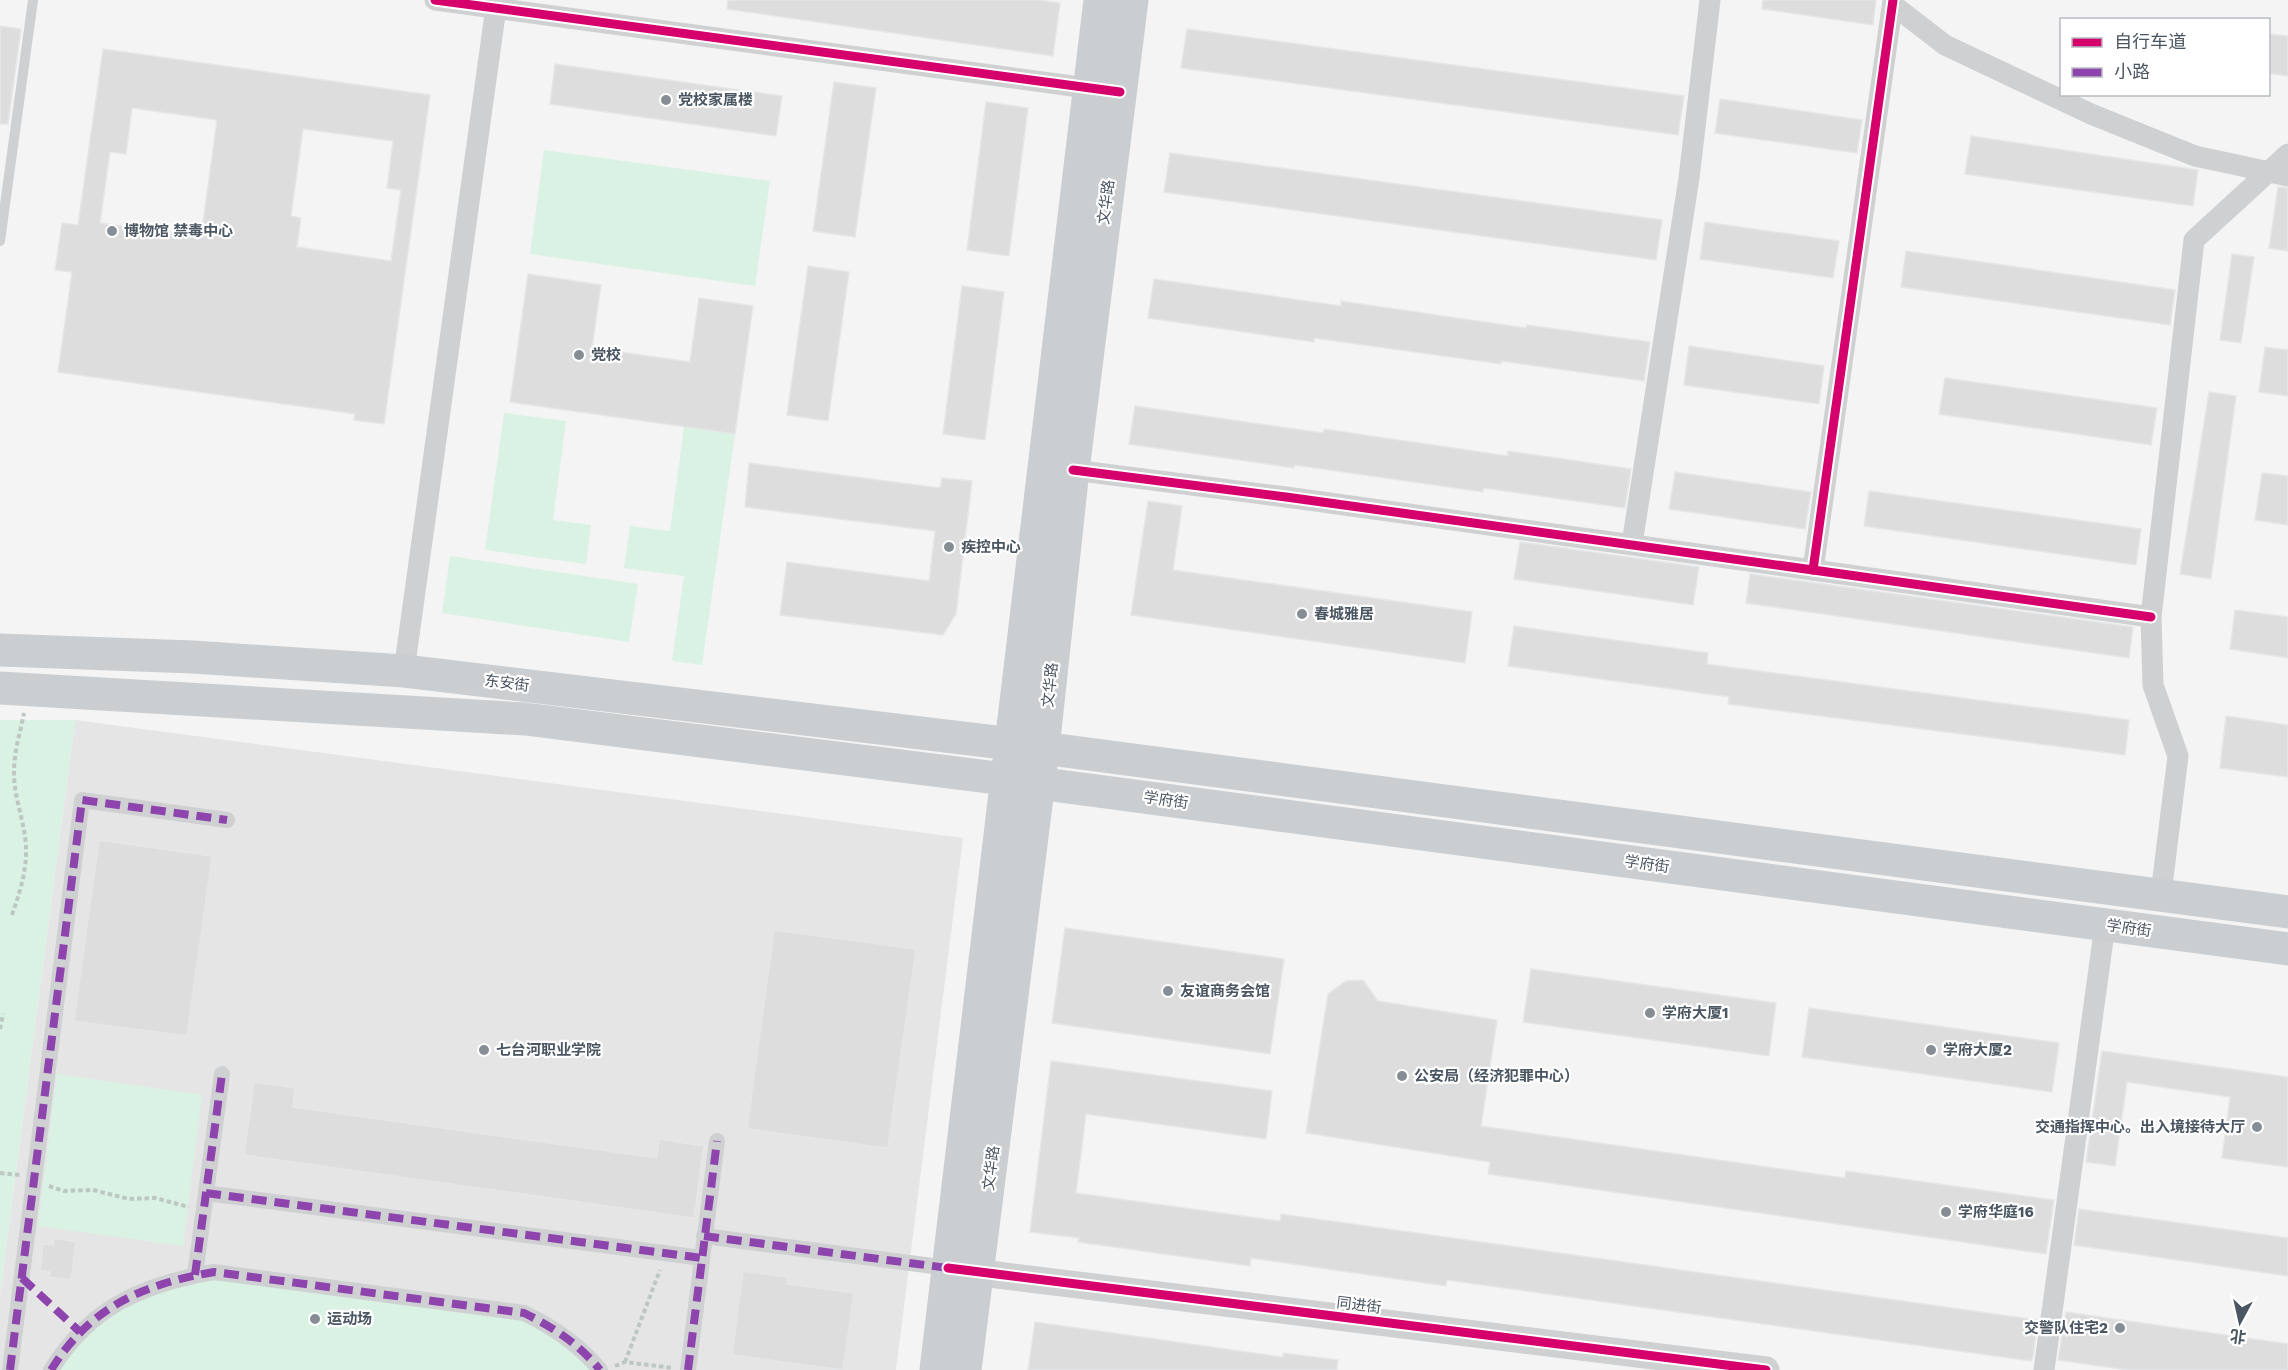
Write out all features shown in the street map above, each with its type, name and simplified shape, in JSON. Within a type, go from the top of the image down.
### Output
[{"type":"main road","name":"文华路","points":[[966,1370],[964,1271],[1022,781],[1073,470],[1105,91],[1100,0]]},
{"type":"main road","name":"文华路","points":[[1028,746],[1105,91],[1132,0]]},
{"type":"main road","name":"东安街","points":[[0,650],[193,657],[404,671],[1028,746]]},
{"type":"main road","points":[[14,688],[525,719],[1022,781]]},
{"type":"main road","points":[[1028,746],[2288,912]]},
{"type":"main road","name":"学府街","points":[[1022,781],[2288,949]]},
{"type":"main road","name":"文华路","points":[[936,1370],[964,1271]]},
{"type":"street","points":[[435,0],[496,4],[1105,91]]},
{"type":"street","points":[[1632,544],[1689,178],[1710,0]]},
{"type":"street","points":[[1813,570],[1893,2]]},
{"type":"street","points":[[1893,2],[1945,45],[2091,114],[2195,156],[2278,175]]},
{"type":"street","points":[[404,671],[496,4]]},
{"type":"street","points":[[2161,894],[2178,756],[2153,685],[2151,617],[2194,240],[2278,175],[2288,154]]},
{"type":"street","points":[[1073,470],[1632,544],[2151,617]]},
{"type":"street","points":[[10,1370],[82,800],[227,820]]},
{"type":"street","points":[[2044,1370],[2105,924]]},
{"type":"street","points":[[195,1275],[222,1074]]},
{"type":"street","points":[[686,1370],[717,1141]]},
{"type":"street","points":[[206,1193],[702,1258]]},
{"type":"street","points":[[704,1236],[964,1271]]},
{"type":"street","name":"同进街","points":[[964,1271],[1766,1370]]},
{"type":"street","points":[[51,1370],[86,1324],[105,1310],[134,1294],[174,1279],[214,1272],[524,1313],[549,1325],[574,1344],[601,1370]]},
{"type":"lane","points":[[0,241],[33,0]]},
{"type":"path","points":[[12,915],[26,867],[26,839],[16,796],[14,773],[14,688]]},
{"type":"path","points":[[0,1029],[3,1014]]},
{"type":"path","points":[[0,1173],[14,1173],[64,1191],[93,1190],[129,1199],[156,1198],[204,1210]]},
{"type":"path","points":[[625,1362],[666,1253]]},
{"type":"path","points":[[601,1370],[625,1362],[686,1370]]},
{"type":"shaded area","name":"七台河职业学院","points":[[75,720],[963,838],[896,1370],[0,1370],[0,1294]]},
{"type":"green space","points":[[544,150],[770,181],[755,286],[530,254]]},
{"type":"green space","points":[[504,413],[566,421],[553,520],[591,525],[586,564],[485,550]]},
{"type":"green space","points":[[684,427],[735,434],[702,665],[672,661],[684,576],[624,568],[630,526],[670,531]]},
{"type":"green space","points":[[450,556],[638,584],[629,642],[442,613]]},
{"type":"green space","points":[[0,720],[75,720],[0,1294]]},
{"type":"green space","points":[[57,1074],[202,1095],[183,1246],[38,1226]]},
{"type":"green space","name":"运动场","points":[[214,1272],[524,1313],[600,1370],[51,1370],[105,1310]]},
{"type":"building","points":[[728,0],[1039,0],[1060,3],[1053,56],[727,9]]},
{"type":"building","points":[[1763,0],[1876,0],[1873,25],[1762,9]]},
{"type":"building","points":[[0,26],[21,29],[8,124],[0,124]]},
{"type":"building","points":[[1187,29],[1684,96],[1678,135],[1181,68]]},
{"type":"building","points":[[2270,34],[2288,36],[2288,76],[2270,73]]},
{"type":"building","name":"博物馆 禁毒中心","points":[[103,49],[430,95],[384,424],[354,420],[355,414],[58,372],[72,272],[55,270],[62,223],[78,225]],"holes":[[[132,108],[217,120],[201,237],[100,223],[110,152],[126,154]],[[303,129],[393,141],[387,188],[401,190],[391,261],[297,247],[301,218],[291,216]]]},
{"type":"building","name":"党校家属楼","points":[[555,64],[782,96],[776,136],[550,104]]},
{"type":"building","points":[[834,82],[876,88],[855,237],[813,231]]},
{"type":"building","points":[[1720,99],[1862,120],[1857,153],[1715,133]]},
{"type":"building","points":[[986,102],[1028,108],[1009,256],[967,250]]},
{"type":"building","points":[[1971,136],[2198,170],[2193,206],[1965,174]]},
{"type":"building","points":[[1170,153],[1662,220],[1656,260],[1164,192]]},
{"type":"building","points":[[2278,187],[2288,188],[2288,251],[2269,248]]},
{"type":"building","points":[[1705,222],[1839,241],[1833,278],[1700,259]]},
{"type":"building","points":[[1906,251],[2175,290],[2170,325],[1901,287]]},
{"type":"building","points":[[2232,254],[2254,257],[2241,343],[2220,340]]},
{"type":"building","points":[[808,266],[849,272],[828,421],[787,415]]},
{"type":"building","name":"党校","points":[[528,274],[601,285],[592,348],[690,362],[699,298],[753,306],[735,434],[510,402]]},
{"type":"building","points":[[1154,279],[1341,306],[1341,301],[1526,328],[1527,325],[1650,342],[1644,381],[1314,338],[1314,342],[1148,318]]},
{"type":"building","points":[[962,286],[1004,292],[985,440],[943,434]]},
{"type":"building","points":[[1689,346],[1824,366],[1819,404],[1684,385]]},
{"type":"building","points":[[2265,347],[2288,350],[2288,396],[2259,392]]},
{"type":"building","points":[[1945,378],[2157,408],[2151,445],[1939,414]]},
{"type":"building","points":[[2209,392],[2236,396],[2211,579],[2180,574]]},
{"type":"building","points":[[1135,406],[1323,433],[1324,429],[1508,456],[1508,451],[1631,469],[1625,508],[1484,488],[1483,492],[1295,465],[1294,468],[1129,444]]},
{"type":"building","points":[[749,463],[940,488],[942,478],[972,481],[956,614],[943,635],[780,615],[787,562],[929,581],[935,531],[745,507]]},
{"type":"building","points":[[1675,472],[1811,492],[1805,529],[1669,509]]},
{"type":"building","points":[[2262,473],[2288,476],[2288,525],[2255,520]]},
{"type":"building","points":[[1869,491],[2141,529],[2136,565],[1864,526]]},
{"type":"building","name":"春城雅居","points":[[1148,501],[1182,506],[1173,570],[1472,612],[1465,663],[1131,615]]},
{"type":"building","points":[[1520,542],[1699,567],[1693,605],[1514,579]]},
{"type":"building","points":[[1750,574],[2133,627],[2129,658],[1746,603]]},
{"type":"building","points":[[2235,610],[2288,617],[2288,658],[2230,649]]},
{"type":"building","points":[[1514,626],[1708,653],[1707,664],[2129,720],[2125,755],[1728,704],[1729,697],[1508,666]]},
{"type":"building","points":[[2226,716],[2288,725],[2288,777],[2220,768]]},
{"type":"building","points":[[99,840],[212,856],[187,1036],[74,1021]]},
{"type":"building","name":"友谊商务会馆","points":[[1065,928],[1284,959],[1270,1054],[1052,1023]]},
{"type":"building","points":[[774,930],[916,949],[888,1148],[747,1129]]},
{"type":"building","name":"学府大厦1","points":[[1531,969],[1776,1003],[1769,1056],[1523,1022]]},
{"type":"building","points":[[1363,980],[1378,1001],[1497,1020],[1481,1126],[1845,1178],[1846,1171],[2054,1200],[2046,1254],[1488,1174],[1490,1162],[1306,1133],[1328,994],[1346,981]]},
{"type":"building","name":"学府大厦2","points":[[1809,1008],[2059,1043],[2052,1092],[1802,1057]]},
{"type":"building","name":"交通指挥中心。出入境接待大厅","points":[[2102,1051],[2288,1077],[2288,1167],[2222,1158],[2230,1097],[2127,1082],[2115,1166],[2086,1162]]},
{"type":"building","points":[[1051,1061],[1272,1091],[1266,1139],[1086,1114],[1076,1193],[1280,1221],[1281,1214],[2038,1320],[2033,1357],[2031,1361],[1447,1280],[1446,1286],[1251,1258],[1250,1266],[1078,1242],[1079,1238],[1030,1232]]},
{"type":"building","points":[[254,1082],[295,1088],[293,1107],[657,1158],[659,1139],[704,1146],[694,1218],[244,1155]]},
{"type":"building","points":[[2079,1209],[2288,1238],[2288,1276],[2074,1245]]},
{"type":"building","points":[[54,1238],[76,1242],[71,1280],[49,1277],[50,1272],[40,1270],[43,1244],[53,1245]]},
{"type":"building","points":[[743,1271],[788,1277],[787,1284],[854,1293],[843,1370],[732,1355]]},
{"type":"building","name":"交警队住宅2","points":[[2066,1312],[2288,1344],[2288,1370],[2128,1370],[2058,1360]]},
{"type":"building","points":[[1035,1322],[1283,1357],[1283,1353],[1338,1360],[1337,1370],[1028,1370]]},
{"type":"marked path","points":[[10,1370],[82,800],[227,820]]},
{"type":"marked path","points":[[195,1275],[222,1074]]},
{"type":"marked path","points":[[688,1370],[717,1141]]},
{"type":"marked path","points":[[206,1193],[702,1258]]},
{"type":"marked path","points":[[704,1236],[948,1268]]},
{"type":"marked path","points":[[51,1370],[66,1348],[83,1330],[101,1314],[120,1302],[164,1284],[214,1272],[524,1313],[565,1337],[600,1370]]},
{"type":"marked path","points":[[22,1278],[80,1332]]},
{"type":"cycle path","points":[[435,0],[1120,92]]},
{"type":"cycle path","points":[[1893,0],[1813,570],[2151,617]]},
{"type":"cycle path","points":[[1073,470],[1813,570]]},
{"type":"cycle path","points":[[948,1268],[1766,1370]]},
{"type":"place","name":"党校家属楼","points":[[666,100]]},
{"type":"place","name":"博物馆 禁毒中心","points":[[112,231]]},
{"type":"place","name":"党校","points":[[579,355]]},
{"type":"place","name":"疾控中心","points":[[949,547]]},
{"type":"place","name":"春城雅居","points":[[1302,614]]},
{"type":"place","name":"友谊商务会馆","points":[[1168,991]]},
{"type":"place","name":"学府大厦1","points":[[1650,1013]]},
{"type":"place","name":"七台河职业学院","points":[[484,1050]]},
{"type":"place","name":"学府大厦2","points":[[1931,1050]]},
{"type":"place","name":"公安局（经济犯罪中心）","points":[[1402,1076]]},
{"type":"place","name":"交通指挥中心。出入境接待大厅","points":[[2257,1127]]},
{"type":"place","name":"学府华庭16","points":[[1946,1212]]},
{"type":"place","name":"运动场","points":[[315,1319]]},
{"type":"place","name":"交警队住宅2","points":[[2120,1328]]}]
